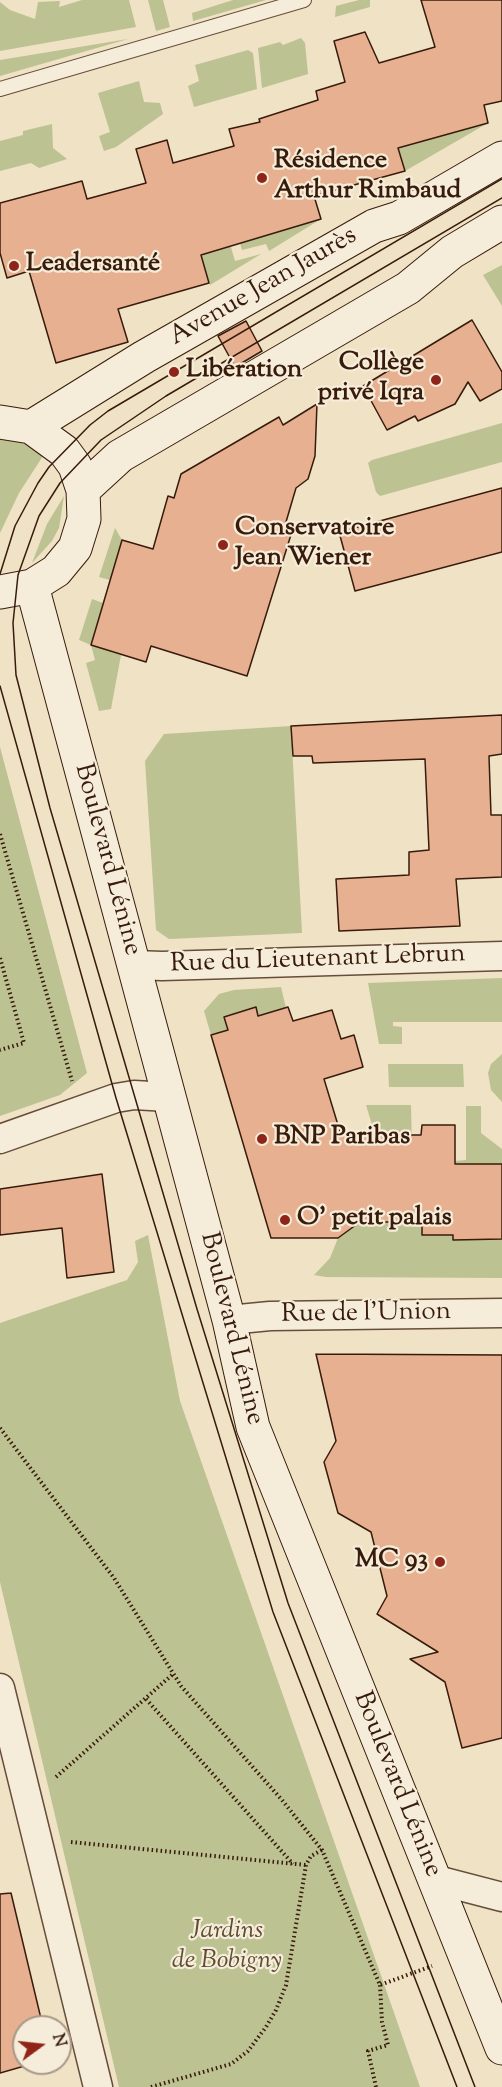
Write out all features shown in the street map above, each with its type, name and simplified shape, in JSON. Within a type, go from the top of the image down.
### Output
[{"type":"street","name":"Avenue Jean Jaurès","points":[[16,425],[154,351],[374,226],[399,218],[502,158]]},
{"type":"street","points":[[83,490],[120,456],[408,288],[452,252],[502,222]]},
{"type":"street","points":[[0,592],[32,586],[56,571],[75,548],[84,519],[83,490],[75,466],[64,451],[16,425]]},
{"type":"street","name":"Boulevard Lénine","points":[[32,586],[229,1320],[253,1427],[502,2048]]},
{"type":"street","name":"Rue du Lieutenant Lebrun","points":[[134,965],[502,956]]},
{"type":"street","points":[[0,1139],[134,1095],[168,1097]]},
{"type":"street","name":"Rue de l'Union","points":[[229,1320],[270,1316],[502,1313]]},
{"type":"street","points":[[0,1688],[98,2087]]},
{"type":"street","points":[[433,1879],[502,1897]]},
{"type":"lane","points":[[0,89],[304,0]]},
{"type":"path","points":[[0,835],[80,1111]]},
{"type":"path","points":[[0,958],[24,1044],[0,1050]]},
{"type":"path","points":[[0,1428],[114,1578],[173,1674],[322,1850],[380,1985],[382,2022],[388,2044],[368,2051],[376,2087]]},
{"type":"path","points":[[28,1802],[173,1674]]},
{"type":"path","points":[[146,1699],[293,1864]]},
{"type":"path","points":[[38,1838],[306,1865]]},
{"type":"path","points":[[151,2087],[165,2085],[231,2064],[248,2051],[276,2010],[286,1985],[306,1865],[311,1856],[322,1850]]},
{"type":"path","points":[[380,1985],[435,1964]]},
{"type":"green space","points":[[82,0],[129,0],[136,27],[0,51],[0,2],[10,10],[35,19],[38,2],[60,1],[59,7]]},
{"type":"green space","points":[[148,0],[163,0],[170,27],[156,31]]},
{"type":"green space","points":[[233,0],[266,0],[193,21],[192,13]]},
{"type":"green space","points":[[359,0],[370,0],[370,7],[335,17],[336,6]]},
{"type":"green space","points":[[301,38],[305,43],[308,74],[262,88],[258,48],[280,42],[283,45]]},
{"type":"green space","points":[[128,39],[0,76],[0,60]]},
{"type":"green space","points":[[248,50],[253,53],[257,89],[194,107],[188,86],[199,81],[195,65]]},
{"type":"green space","points":[[139,81],[144,102],[160,103],[163,114],[116,147],[104,151],[99,136],[110,132],[98,93]]},
{"type":"green space","points":[[488,123],[405,171],[398,148]]},
{"type":"green space","points":[[52,124],[53,148],[67,159],[39,168],[31,163],[0,171],[0,141],[23,135],[23,131]]},
{"type":"green space","points":[[321,219],[269,251],[266,244],[242,250],[240,243]]},
{"type":"green space","points":[[225,227],[235,261],[261,254],[210,285],[195,235]]},
{"type":"green space","points":[[502,265],[502,306],[483,275]]},
{"type":"green space","points":[[502,423],[502,462],[380,496],[376,492],[368,463],[372,460]]},
{"type":"green space","points":[[0,438],[18,440],[43,456],[19,493],[0,533]]},
{"type":"green space","points":[[64,496],[59,528],[52,541],[32,563],[47,524]]},
{"type":"green space","points":[[115,528],[122,540],[110,580],[99,577]]},
{"type":"green space","points":[[92,599],[103,603],[91,645],[79,640]]},
{"type":"green space","points":[[91,645],[121,655],[111,709],[99,711],[86,663],[95,660]]},
{"type":"green space","points":[[291,726],[302,933],[169,939],[156,930],[145,761],[164,734]]},
{"type":"green space","points":[[0,747],[87,1073],[60,1095],[0,1116]]},
{"type":"green space","points":[[502,978],[502,1022],[393,1022],[393,1026],[402,1027],[402,1044],[379,1044],[368,983]]},
{"type":"green space","points":[[281,987],[286,1008],[258,1016],[224,1017],[228,1030],[211,1035],[204,1011],[219,994],[234,990]]},
{"type":"green space","points":[[502,1054],[502,1102],[491,1090],[488,1073],[491,1064]]},
{"type":"green space","points":[[388,1064],[463,1064],[464,1087],[389,1087]]},
{"type":"green space","points":[[366,1105],[411,1105],[412,1150],[375,1135]]},
{"type":"green space","points":[[466,1106],[481,1106],[481,1133],[502,1149],[502,1164],[455,1175],[455,1161],[466,1160]]},
{"type":"green space","points":[[360,1222],[422,1222],[423,1235],[453,1235],[454,1240],[502,1239],[502,1278],[326,1277],[314,1275],[330,1258],[338,1238]]},
{"type":"green space","name":"Jardins de Bobigny","points":[[148,1235],[180,1401],[420,2087],[119,2087],[0,1582],[0,1323],[127,1280],[138,1262],[135,1241]]},
{"type":"building","name":"Résidence Arthur Rimbaud","points":[[421,0],[502,0],[502,101],[484,105],[488,123],[398,148],[405,171],[314,196],[321,219],[201,255],[209,283],[118,309],[128,342],[56,363],[29,271],[7,278],[0,253],[0,203],[82,181],[87,199],[146,183],[136,149],[167,140],[173,163],[234,146],[229,129],[260,122],[259,119],[318,100],[316,91],[345,82],[334,41],[365,32],[379,63],[435,47]]},
{"type":"building","points":[[472,320],[502,372],[502,389],[480,401],[468,382],[455,404],[418,421],[415,416],[387,430],[363,386]]},
{"type":"building","points":[[246,321],[262,351],[235,367],[218,336]]},
{"type":"building","name":"Conservatoire Jean Wiener","points":[[317,404],[315,456],[308,479],[296,488],[286,522],[294,525],[247,676],[151,646],[146,662],[91,645],[122,540],[153,549],[168,496],[174,498],[181,474],[279,417],[283,425]]},
{"type":"building","points":[[502,488],[502,552],[355,591],[339,532]]},
{"type":"building","points":[[502,715],[502,754],[489,756],[491,815],[502,815],[502,877],[456,879],[460,926],[339,931],[336,879],[409,875],[409,852],[429,850],[425,759],[313,763],[312,756],[293,756],[291,726]]},
{"type":"building","points":[[256,1007],[258,1016],[288,1007],[293,1021],[332,1010],[341,1039],[354,1035],[363,1067],[324,1079],[341,1135],[421,1135],[422,1125],[455,1125],[455,1164],[502,1164],[502,1239],[453,1240],[453,1235],[422,1235],[422,1222],[360,1222],[338,1238],[271,1238],[211,1035],[228,1030],[224,1017]]},
{"type":"building","points":[[102,1174],[114,1272],[67,1278],[62,1228],[0,1235],[0,1189]]},
{"type":"building","name":"MC 93","points":[[316,1354],[502,1355],[502,1738],[462,1748],[445,1682],[410,1659],[438,1652],[377,1614],[387,1596],[371,1532],[338,1513],[324,1462],[336,1441]]},
{"type":"building","points":[[11,1893],[40,2015],[12,2015],[12,2070],[0,2073],[0,1894]]},
{"type":"tram line","points":[[0,574],[15,526],[38,483],[49,467],[90,425],[108,411],[502,179]]},
{"type":"tram line","points":[[475,2087],[288,1603],[197,1309],[50,808],[16,675],[13,623],[18,575],[39,516],[60,483],[101,440],[166,396],[502,198]]},
{"type":"tram line","points":[[0,686],[116,1098],[273,1612],[457,2087]]},
{"type":"place","name":"Résidence Arthur Rimbaud","points":[[262,178]]},
{"type":"place","name":"Leadersanté","points":[[14,266]]},
{"type":"place","name":"Libération","points":[[174,372]]},
{"type":"place","name":"Collège privé Iqra","points":[[436,380]]},
{"type":"place","name":"Conservatoire Jean Wiener","points":[[223,545]]},
{"type":"place","name":"BNP Paribas","points":[[262,1139]]},
{"type":"place","name":"O' petit palais","points":[[285,1220]]},
{"type":"place","name":"MC 93","points":[[440,1562]]}]
